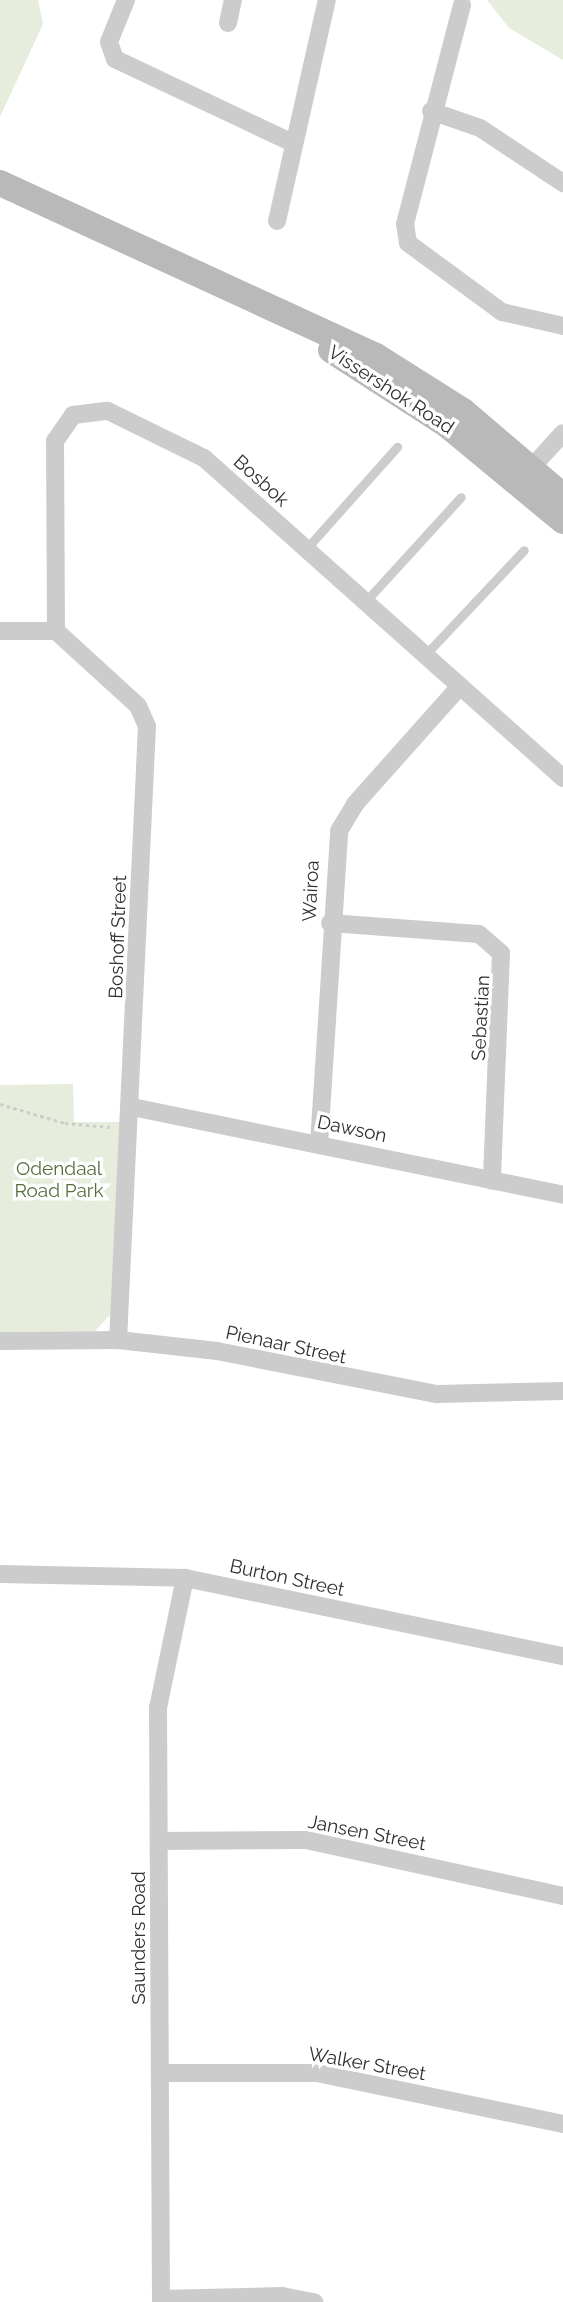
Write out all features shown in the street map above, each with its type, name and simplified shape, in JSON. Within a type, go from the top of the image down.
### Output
[{"type":"main road","points":[[0,183],[376,356],[463,411],[525,474],[563,520]]},
{"type":"main road","points":[[525,474],[563,496]]},
{"type":"street","points":[[126,0],[109,42],[115,59],[293,143]]},
{"type":"street","points":[[228,23],[233,0]]},
{"type":"street","points":[[277,221],[327,0]]},
{"type":"street","points":[[462,5],[431,111],[405,224],[408,243],[502,312],[563,326]]},
{"type":"street","points":[[431,111],[480,128],[563,183]]},
{"type":"street","name":"Bosbok","points":[[56,631],[54,448],[61,426],[81,411],[108,411],[194,451],[563,778]]},
{"type":"street","points":[[525,474],[563,433]]},
{"type":"street","points":[[0,631],[56,631]]},
{"type":"street","name":"Boshoff Street","points":[[56,631],[138,706],[147,726],[131,1129],[118,1340]]},
{"type":"street","name":"Wairoa","points":[[319,1144],[334,851],[343,821],[460,686]]},
{"type":"street","name":"Sebastian","points":[[330,923],[479,934],[501,953],[492,1181]]},
{"type":"street","name":"Dawson","points":[[132,1107],[563,1195]]},
{"type":"street","name":"Pienaar Street","points":[[0,1341],[118,1340],[217,1351],[403,1391],[563,1391]]},
{"type":"street","name":"Burton Street","points":[[0,1574],[185,1578],[563,1656]]},
{"type":"street","name":"Saunders Road","points":[[161,2300],[158,1708],[185,1578]]},
{"type":"street","name":"Jansen Street","points":[[159,1841],[306,1840],[563,1896]]},
{"type":"street","name":"Walker Street","points":[[160,2073],[317,2073],[563,2124]]},
{"type":"street","points":[[161,2300],[282,2296],[314,2302]]},
{"type":"lane","points":[[306,549],[397,447]]},
{"type":"lane","points":[[365,602],[461,497]]},
{"type":"lane","points":[[425,655],[524,550]]},
{"type":"path","points":[[0,1104],[65,1123],[131,1129]]},
{"type":"green space","points":[[0,0],[38,0],[43,24],[0,117]]},
{"type":"green space","points":[[487,0],[563,0],[563,60],[509,28]]},
{"type":"green space","name":"Odendaal Road Park","points":[[73,1084],[74,1122],[120,1122],[111,1314],[95,1331],[0,1332],[0,1085]]}]
